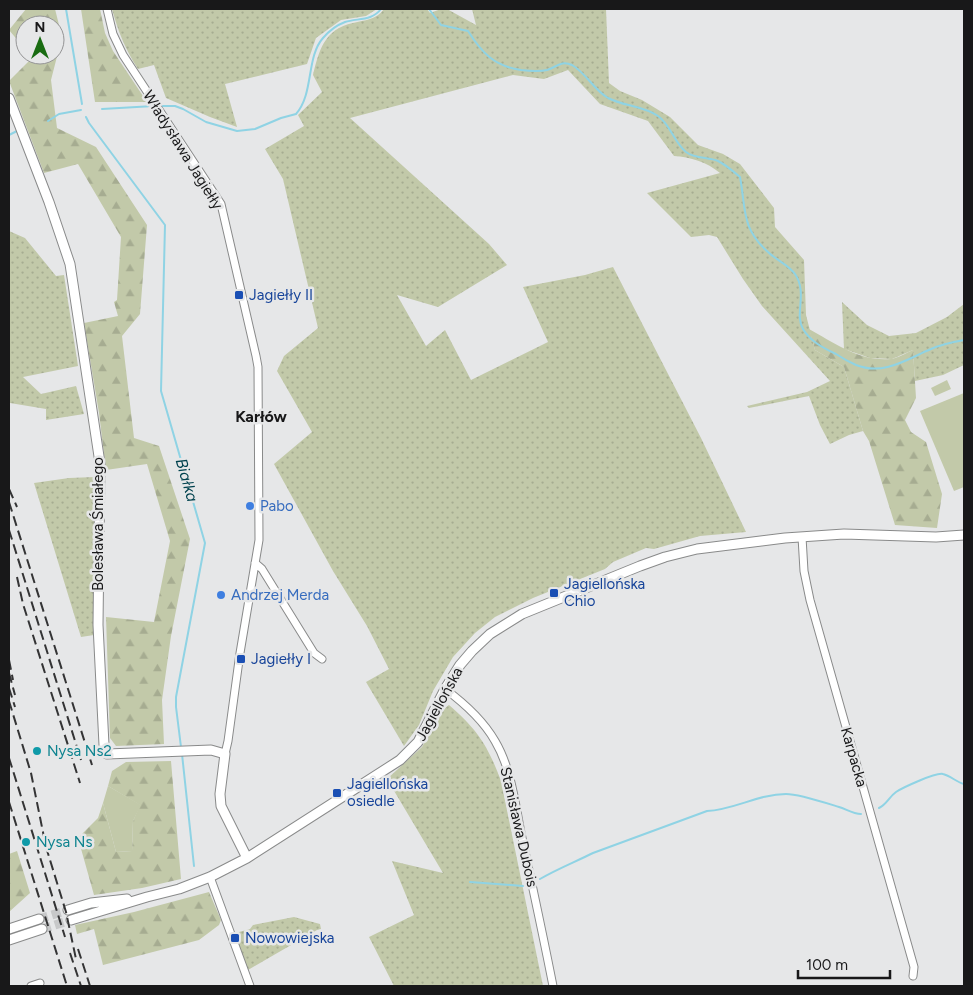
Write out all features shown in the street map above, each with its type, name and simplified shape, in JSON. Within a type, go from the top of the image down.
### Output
[{"type":"street","name":"Władysława Jagiełły","points":[[107,9],[117,45],[221,204],[258,367],[259,540],[243,631],[220,794],[221,806],[247,858]]},
{"type":"street","name":"Bolesława Śmiałego","points":[[9,99],[70,264],[100,463],[98,625],[104,745],[107,754],[210,750],[225,754]]},
{"type":"street","name":"Jagiellońska","points":[[71,920],[179,889],[210,877],[247,858],[400,760],[411,752],[422,736],[445,689],[465,658],[483,640],[505,624],[530,610],[640,566],[676,554],[708,547],[844,534],[936,537],[964,535]]},
{"type":"street","name":"Karpacka","points":[[802,537],[804,571],[810,600],[914,966],[913,976]]},
{"type":"street","points":[[255,563],[262,569],[314,653],[322,659]]},
{"type":"street","name":"Stanisława Dubois","points":[[445,689],[478,718],[495,741],[503,757],[515,802],[553,986]]},
{"type":"street","points":[[210,877],[250,986]]},
{"type":"street","name":"Jagiellońska","points":[[68,910],[91,903],[147,897]]},
{"type":"street","points":[[9,929],[39,919]]},
{"type":"street","points":[[9,940],[42,929]]},
{"type":"street","points":[[31,986],[40,983]]},
{"type":"green space","points":[[26,9],[55,9],[56,15],[21,15]]},
{"type":"green space","points":[[81,9],[100,9],[105,33],[113,51],[147,102],[95,102]]},
{"type":"green space","points":[[112,9],[377,9],[366,16],[341,20],[316,38],[307,64],[225,84],[237,127],[166,98],[154,65],[138,69],[133,62],[122,40]]},
{"type":"green space","points":[[384,9],[427,9],[430,13],[447,9],[476,25],[472,9],[606,9],[609,83],[620,91],[642,100],[670,117],[698,145],[723,154],[740,164],[774,208],[775,227],[804,260],[806,315],[815,350],[844,367],[863,431],[830,444],[820,425],[809,396],[749,408],[747,406],[807,392],[830,381],[762,306],[717,237],[709,235],[691,237],[647,193],[720,173],[698,161],[674,156],[648,121],[600,104],[568,70],[544,79],[513,75],[350,118],[489,244],[507,265],[438,307],[397,295],[426,346],[445,330],[471,380],[548,342],[523,287],[585,275],[613,267],[701,438],[746,532],[700,536],[654,549],[646,548],[613,562],[605,569],[533,598],[495,617],[475,633],[453,657],[433,691],[419,725],[404,746],[366,682],[389,669],[367,626],[333,571],[274,464],[312,432],[277,371],[284,356],[318,328],[283,179],[265,149],[304,126],[298,115],[322,92],[313,75],[324,42],[329,36],[343,26],[374,17]]},
{"type":"green space","points":[[15,23],[15,37],[9,30]]},
{"type":"green space","points":[[25,65],[55,65],[51,80],[57,128],[96,147],[147,225],[140,314],[122,336],[134,438],[159,446],[190,539],[171,636],[162,700],[164,744],[116,746],[110,738],[106,617],[154,622],[170,541],[147,464],[106,470],[99,413],[84,323],[118,316],[114,302],[117,300],[121,237],[78,164],[44,173],[9,81]]},
{"type":"green space","points":[[9,231],[25,238],[56,276],[64,275],[78,366],[23,377],[41,394],[76,386],[84,414],[46,420],[46,409],[10,403]]},
{"type":"green space","points":[[842,302],[867,325],[889,336],[916,333],[947,317],[964,304],[964,365],[943,375],[915,381],[913,350],[892,359],[870,358],[844,349]]},
{"type":"green space","points":[[809,329],[858,355],[869,358],[891,359],[913,350],[916,398],[905,420],[911,432],[926,442],[942,494],[937,528],[895,525],[869,441],[863,431],[844,367],[815,350]]},
{"type":"green space","points":[[947,380],[951,389],[935,396],[931,388]]},
{"type":"green space","points":[[964,393],[964,487],[954,491],[920,411]]},
{"type":"green space","points":[[95,477],[94,635],[81,637],[34,483],[69,478]]},
{"type":"green space","points":[[449,705],[468,722],[481,739],[501,781],[543,986],[394,986],[369,937],[414,915],[392,861],[443,873],[387,779],[422,747],[442,710]]},
{"type":"green space","points":[[171,761],[181,879],[142,888],[94,895],[78,838],[98,818],[103,803],[116,852],[132,851],[133,821],[140,805],[108,786],[112,771],[126,762]]},
{"type":"green space","points":[[108,786],[141,805],[133,821],[132,851],[116,852],[103,803]]},
{"type":"green space","points":[[17,851],[30,893],[9,912],[9,854]]},
{"type":"green space","points":[[209,892],[221,920],[219,925],[199,940],[103,965],[94,929],[77,934],[75,925]]},
{"type":"green space","points":[[294,917],[320,924],[321,929],[248,970],[237,940],[239,932],[250,929],[253,925]]},
{"type":"waterway","name":"Białka","points":[[66,9],[82,104]]},
{"type":"waterway","points":[[159,106],[175,106],[206,122],[237,131],[255,129],[296,114],[302,106],[314,55],[323,38],[333,28],[342,23],[373,16],[381,9]]},
{"type":"waterway","points":[[429,9],[441,25],[468,31],[484,52],[503,65],[521,70],[537,71],[547,70],[562,64],[572,65],[582,72],[603,95],[620,103],[646,110],[662,119],[686,152],[693,156],[718,161],[740,177],[746,218],[753,235],[771,255],[795,274],[799,281],[801,296],[800,317],[803,329],[813,341],[822,347],[856,365],[876,369],[895,365],[939,346],[964,340]]},
{"type":"waterway","points":[[102,109],[154,106]]},
{"type":"waterway","points":[[48,121],[59,114],[81,110]]},
{"type":"waterway","name":"Białka","points":[[86,117],[165,225],[161,391],[205,543],[176,697],[181,747]]},
{"type":"waterway","points":[[9,135],[17,131]]},
{"type":"waterway","name":"Białka","points":[[182,754],[194,866]]},
{"type":"waterway","points":[[879,808],[896,792],[934,775],[943,774],[964,784]]},
{"type":"waterway","points":[[540,879],[593,853],[707,811],[727,808],[766,797],[786,794],[798,795],[861,814]]},
{"type":"waterway","points":[[470,882],[523,886]]},
{"type":"tunnel","points":[[39,919],[68,910]]},
{"type":"tunnel","points":[[42,929],[71,920]]},
{"type":"railway","points":[[9,489],[17,507]]},
{"type":"railway","points":[[9,502],[92,765]]},
{"type":"railway","points":[[9,530],[81,760]]},
{"type":"railway","points":[[17,577],[23,604],[80,783]]},
{"type":"railway","points":[[9,660],[13,680]]},
{"type":"railway","points":[[9,673],[15,695]]},
{"type":"railway","points":[[9,688],[15,707]]},
{"type":"railway","points":[[9,701],[31,773],[46,847],[66,912],[76,959]]},
{"type":"railway","points":[[9,758],[65,937]]},
{"type":"railway","points":[[9,802],[67,986]]},
{"type":"railway","points":[[78,949],[90,986]]},
{"type":"railway","points":[[70,953],[81,986]]},
{"type":"place","name":"Jagiełły II","points":[[239,295]]},
{"type":"place","name":"Pabo","points":[[250,506]]},
{"type":"place","name":"Jagiellońska Chio","points":[[554,593]]},
{"type":"place","name":"Andrzej Merda","points":[[221,595]]},
{"type":"place","name":"Jagiełły I","points":[[241,659]]},
{"type":"place","name":"Nysa Ns2","points":[[37,751]]},
{"type":"place","name":"Jagiellońska osiedle","points":[[337,793]]},
{"type":"place","name":"Nysa Ns","points":[[26,842]]},
{"type":"place","name":"Nowowiejska","points":[[235,938]]},
{"type":"district","name":"Karłów","points":[[261,416]]}]
